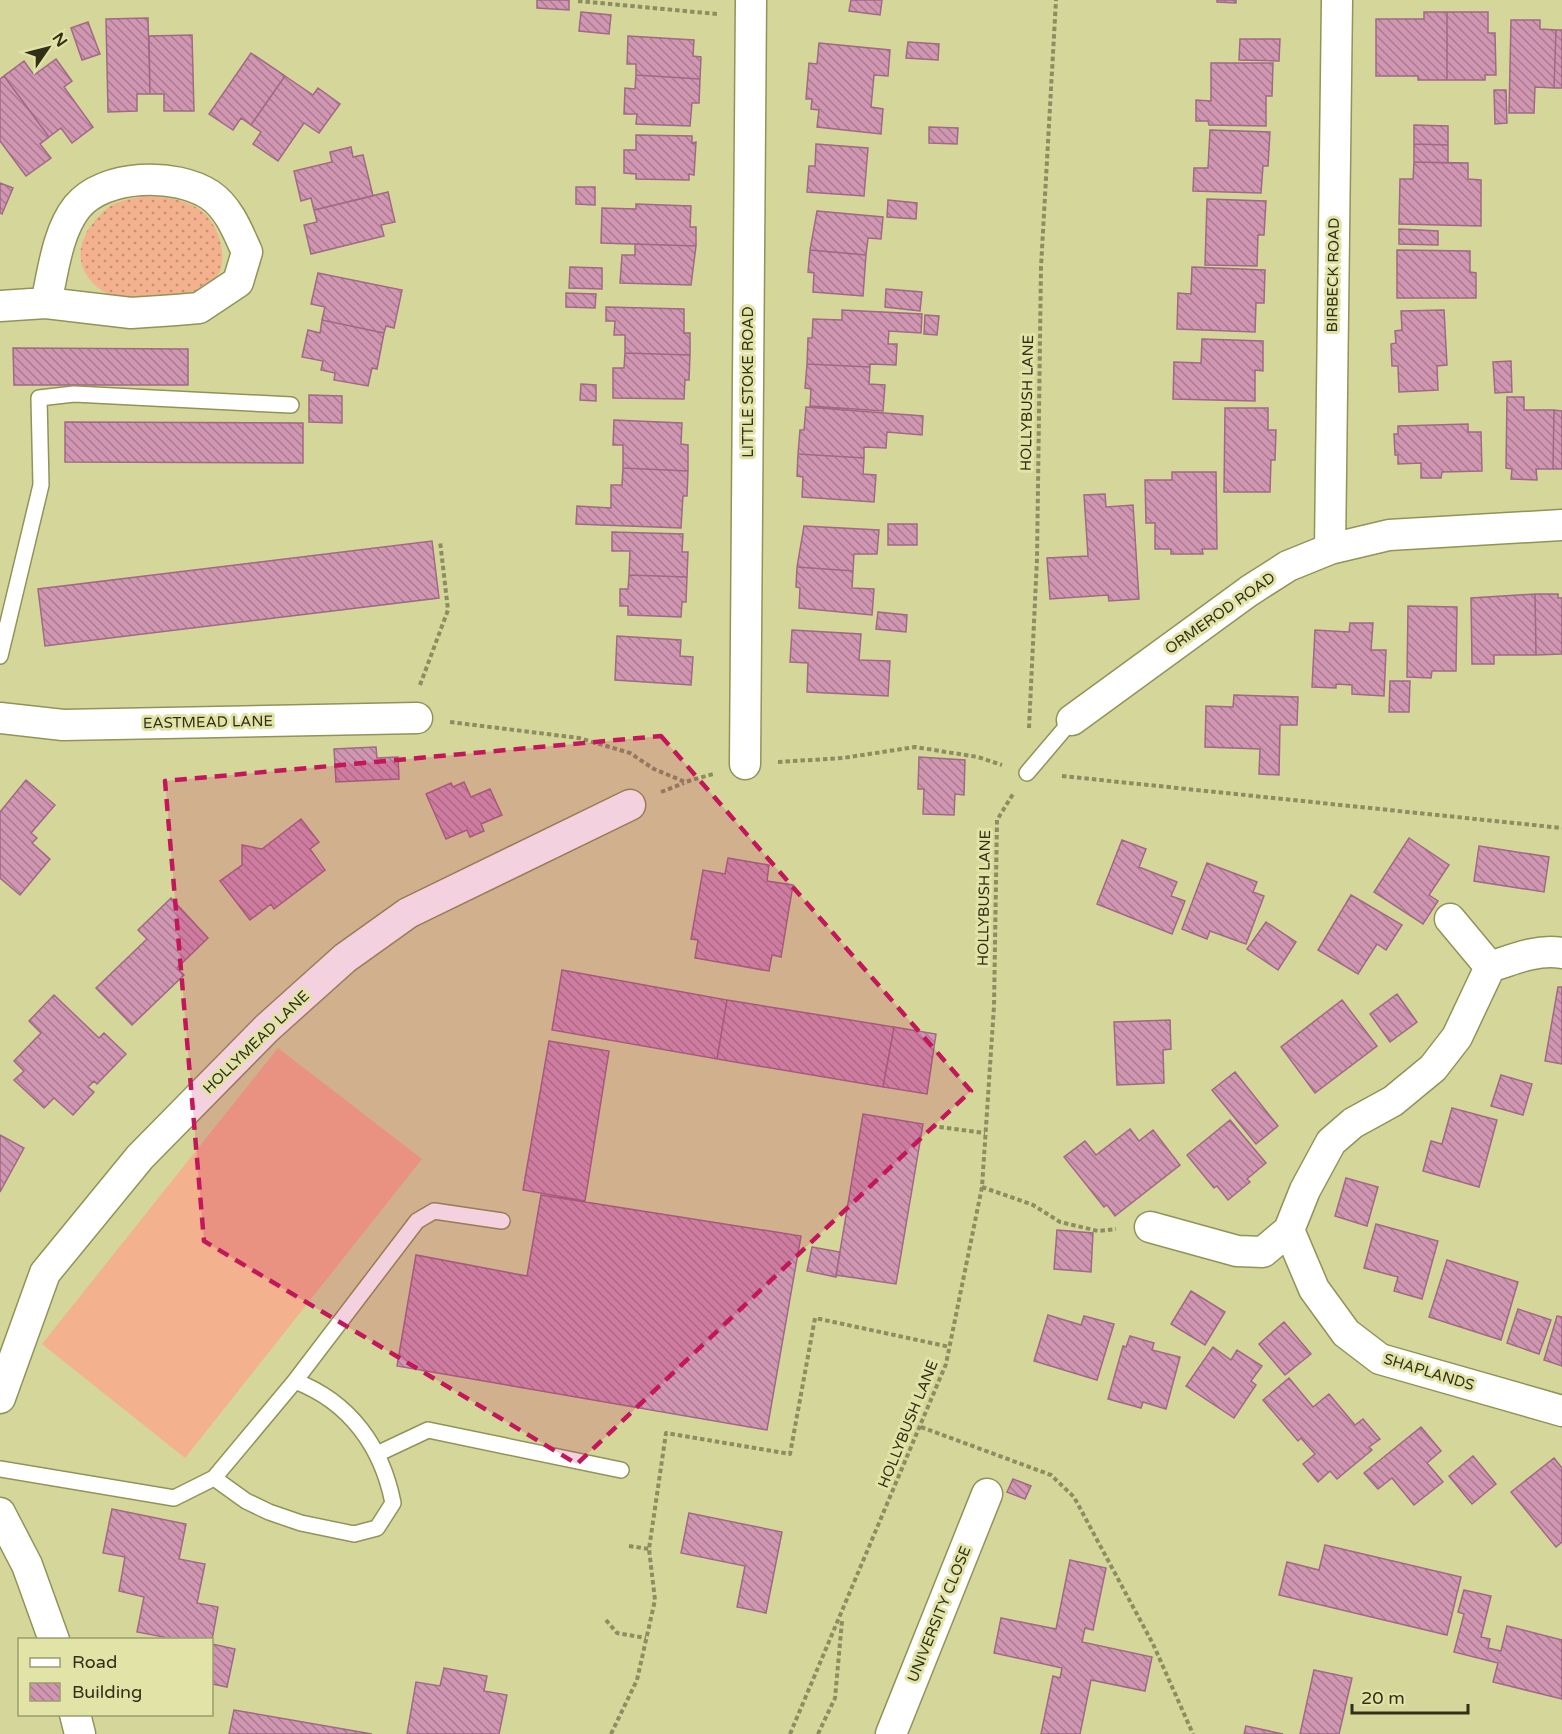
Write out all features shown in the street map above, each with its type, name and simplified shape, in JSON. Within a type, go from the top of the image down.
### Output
[{"type":"street","name":"BIRBECK ROAD","points":[[1330,549],[1337,0]]},
{"type":"street","name":"LITTLE STOKE ROAD","points":[[745,764],[751,8]]},
{"type":"street","points":[[0,306],[46,303],[131,313],[199,308],[238,282],[247,252],[232,219],[210,195],[180,182],[147,179],[100,188],[77,207],[63,235],[46,303]]},
{"type":"street","name":"ORMEROD ROAD","points":[[1072,720],[1249,591],[1288,566],[1330,549],[1389,535],[1562,525]]},
{"type":"street","name":"EASTMEAD LANE","points":[[0,718],[63,725],[412,718]]},
{"type":"street","name":"HOLLYMEAD LANE","points":[[0,1398],[45,1273],[140,1157],[267,1028],[345,958],[408,913],[630,805]]},
{"type":"street","points":[[1450,919],[1491,968]]},
{"type":"street","points":[[1150,1227],[1237,1251],[1263,1252],[1289,1230],[1305,1190],[1330,1142],[1353,1123],[1393,1101],[1433,1068],[1457,1037],[1491,968],[1528,954],[1548,951],[1562,953]]},
{"type":"street","name":"SHAPLANDS","points":[[1289,1230],[1314,1289],[1346,1333],[1380,1359],[1562,1411]]},
{"type":"street","name":"UNIVERSITY CLOSE","points":[[891,1734],[987,1494]]},
{"type":"street","points":[[0,1513],[27,1565],[53,1638]]},
{"type":"street","points":[[76,1716],[80,1734]]},
{"type":"lane","points":[[0,656],[41,485],[39,398],[74,394],[291,405]]},
{"type":"lane","points":[[1027,773],[1072,720]]},
{"type":"lane","points":[[0,1469],[174,1498],[214,1478],[296,1382],[417,1221],[434,1210],[502,1221]]},
{"type":"lane","points":[[214,1478],[246,1501],[301,1523],[354,1534],[377,1527],[393,1503],[388,1478],[377,1454],[344,1408],[317,1389],[296,1382]]},
{"type":"lane","points":[[377,1454],[429,1430],[621,1470]]},
{"type":"path","name":"HOLLYBUSH LANE","points":[[790,1734],[842,1617],[946,1364],[982,1187],[994,1006],[997,820],[1027,773],[1037,559],[1041,267],[1056,0]]},
{"type":"path","points":[[578,1],[751,8]]},
{"type":"path","points":[[412,718],[448,610],[440,542]]},
{"type":"path","points":[[1027,773],[1562,828]]},
{"type":"path","points":[[932,1126],[985,1133]]},
{"type":"path","points":[[982,1187],[1033,1205],[1060,1222],[1098,1231],[1150,1227]]},
{"type":"path","points":[[611,1734],[637,1680],[655,1600],[649,1549],[666,1433],[790,1454],[815,1318],[950,1347]]},
{"type":"path","points":[[921,1427],[1051,1475],[1074,1497],[1154,1644],[1193,1734]]},
{"type":"path","points":[[629,1546],[649,1549]]},
{"type":"path","points":[[818,1734],[835,1698],[842,1617]]},
{"type":"path","points":[[606,1620],[617,1633],[646,1638]]},
{"type":"highlighted area","points":[[661,736],[971,1091],[577,1464],[204,1241],[165,781]]},
{"type":"shaded area","points":[[142,196],[179,200],[192,205],[206,215],[217,233],[222,254],[222,265],[212,282],[199,290],[186,294],[130,297],[109,294],[92,282],[81,263],[82,243],[86,233],[99,216],[111,206]]},
{"type":"shaded area","points":[[278,1048],[422,1159],[185,1458],[42,1344]]},
{"type":"building","points":[[537,0],[569,0],[569,10],[537,8]]},
{"type":"building","points":[[851,0],[882,0],[880,15],[849,11]]},
{"type":"building","points":[[1217,0],[1236,0],[1236,3],[1217,2]]},
{"type":"building","points":[[581,12],[611,15],[609,34],[579,31]]},
{"type":"building","points":[[1424,12],[1447,12],[1447,80],[1418,80],[1418,76],[1376,76],[1376,19],[1424,19]]},
{"type":"building","points":[[1447,12],[1488,12],[1488,33],[1495,33],[1496,75],[1485,75],[1485,80],[1447,80]]},
{"type":"building","points":[[148,18],[150,94],[137,94],[137,111],[108,112],[106,19]]},
{"type":"building","points":[[1511,20],[1540,20],[1540,29],[1556,30],[1554,88],[1535,87],[1534,113],[1509,113]]},
{"type":"building","points":[[88,22],[100,54],[82,60],[71,28]]},
{"type":"building","points":[[1556,30],[1562,30],[1562,88],[1554,88]]},
{"type":"building","points":[[192,35],[194,111],[164,111],[164,94],[150,94],[149,36]]},
{"type":"building","points":[[628,36],[694,40],[693,56],[701,57],[700,79],[636,75],[636,64],[627,64]]},
{"type":"building","points":[[1240,39],[1280,39],[1279,61],[1239,60]]},
{"type":"building","points":[[908,42],[939,44],[938,60],[906,58]]},
{"type":"building","points":[[819,43],[890,50],[888,76],[874,75],[871,107],[883,109],[881,134],[817,127],[819,110],[811,109],[812,99],[806,99],[809,63],[817,64]]},
{"type":"building","points":[[251,53],[285,76],[251,125],[241,118],[233,130],[209,114]]},
{"type":"building","points":[[56,59],[72,81],[64,87],[93,127],[72,143],[61,128],[49,137],[4,76],[24,61],[34,75]]},
{"type":"building","points":[[1211,63],[1273,63],[1272,96],[1266,96],[1266,126],[1209,125],[1208,121],[1196,121],[1196,100],[1211,101]]},
{"type":"building","points":[[636,75],[700,79],[699,103],[692,103],[690,126],[636,124],[637,114],[624,114],[625,88],[635,89]]},
{"type":"building","points":[[4,76],[49,137],[40,144],[51,158],[26,176],[0,141],[0,79]]},
{"type":"building","points":[[285,76],[313,95],[318,88],[340,104],[319,133],[304,123],[278,161],[253,144],[261,132],[251,125]]},
{"type":"building","points":[[1494,90],[1506,90],[1507,123],[1495,124]]},
{"type":"building","points":[[1414,125],[1448,126],[1448,145],[1414,144]]},
{"type":"building","points":[[929,127],[958,128],[957,144],[929,143]]},
{"type":"building","points":[[1210,130],[1270,132],[1268,166],[1263,166],[1261,193],[1193,191],[1194,168],[1208,168]]},
{"type":"building","points":[[636,135],[692,136],[692,143],[696,142],[694,175],[689,174],[689,180],[636,179],[636,174],[624,173],[624,150],[636,150]]},
{"type":"building","points":[[816,144],[868,148],[864,196],[807,192],[809,166],[815,166]]},
{"type":"building","points":[[1414,144],[1448,145],[1448,163],[1414,162]]},
{"type":"building","points":[[351,147],[353,157],[363,155],[373,196],[314,210],[311,198],[301,201],[294,171],[332,162],[330,152]]},
{"type":"building","points":[[1414,162],[1468,163],[1468,179],[1481,180],[1481,226],[1399,224],[1400,179],[1413,179]]},
{"type":"building","points":[[0,183],[13,188],[2,214],[0,213]]},
{"type":"building","points":[[576,187],[595,187],[595,205],[576,204]]},
{"type":"building","points":[[388,192],[395,222],[381,225],[384,236],[311,254],[304,225],[317,222],[314,210]]},
{"type":"building","points":[[1207,199],[1266,201],[1264,235],[1258,235],[1257,266],[1205,265]]},
{"type":"building","points":[[888,200],[917,203],[916,219],[887,217]]},
{"type":"building","points":[[636,204],[691,206],[690,227],[696,227],[696,246],[601,243],[602,208],[636,209]]},
{"type":"building","points":[[817,211],[883,217],[881,239],[868,238],[866,255],[810,250]]},
{"type":"building","points":[[1399,229],[1438,231],[1438,245],[1399,244]]},
{"type":"building","points":[[635,244],[696,246],[691,285],[620,283],[622,255],[635,255]]},
{"type":"building","points":[[810,250],[866,255],[863,296],[813,292],[814,273],[808,272]]},
{"type":"building","points":[[1397,250],[1470,251],[1470,272],[1476,273],[1476,298],[1397,298]]},
{"type":"building","points":[[570,267],[602,268],[602,289],[569,288]]},
{"type":"building","points":[[1192,267],[1265,270],[1264,303],[1256,303],[1255,332],[1177,329],[1178,293],[1191,294]]},
{"type":"building","points":[[318,273],[402,290],[394,328],[386,326],[384,333],[322,320],[325,307],[311,304]]},
{"type":"building","points":[[886,289],[922,292],[920,311],[885,307]]},
{"type":"building","points":[[566,293],[596,294],[595,308],[566,307]]},
{"type":"building","points":[[606,307],[684,309],[684,333],[690,333],[690,355],[625,353],[625,335],[614,335],[615,321],[606,321]]},
{"type":"building","points":[[842,310],[922,314],[921,333],[889,331],[888,344],[897,344],[896,365],[870,364],[870,367],[807,364],[808,338],[812,338],[813,319],[842,320]]},
{"type":"building","points":[[1444,310],[1447,365],[1437,366],[1438,390],[1399,392],[1398,366],[1392,366],[1391,344],[1396,343],[1395,331],[1402,330],[1401,311]]},
{"type":"building","points":[[925,315],[939,316],[937,335],[924,334]]},
{"type":"building","points":[[322,320],[384,333],[377,369],[372,368],[368,386],[334,380],[335,373],[321,370],[323,361],[302,357],[308,330],[320,333]]},
{"type":"building","points":[[1202,339],[1263,341],[1263,371],[1255,370],[1255,401],[1173,399],[1174,362],[1201,363]]},
{"type":"building","points":[[13,348],[188,349],[188,385],[14,385]]},
{"type":"building","points":[[625,353],[690,355],[689,380],[685,380],[684,399],[613,398],[613,368],[624,368]]},
{"type":"building","points":[[1511,361],[1512,392],[1495,393],[1493,362]]},
{"type":"building","points":[[807,364],[870,367],[869,384],[885,385],[883,411],[810,406],[811,389],[805,388]]},
{"type":"building","points":[[581,384],[596,385],[596,401],[580,400]]},
{"type":"building","points":[[309,395],[342,396],[342,423],[309,422]]},
{"type":"building","points":[[1507,397],[1524,397],[1524,410],[1554,410],[1553,469],[1536,469],[1537,480],[1511,479],[1512,469],[1506,468]]},
{"type":"building","points":[[806,407],[923,416],[922,435],[887,432],[886,448],[864,447],[864,458],[798,454],[800,430],[804,430]]},
{"type":"building","points":[[1225,408],[1268,408],[1268,430],[1276,430],[1275,460],[1271,460],[1270,492],[1224,492]]},
{"type":"building","points":[[1554,410],[1562,411],[1562,469],[1553,469]]},
{"type":"building","points":[[614,420],[682,423],[681,444],[688,445],[688,471],[623,468],[623,445],[613,445]]},
{"type":"building","points":[[65,422],[303,423],[303,463],[65,462]]},
{"type":"building","points":[[1468,424],[1468,432],[1481,432],[1482,471],[1442,472],[1441,478],[1421,478],[1421,463],[1398,464],[1394,434],[1398,434],[1398,426]]},
{"type":"building","points":[[798,454],[864,458],[863,474],[876,475],[874,502],[802,497],[803,477],[797,476]]},
{"type":"building","points":[[623,468],[688,471],[687,496],[683,496],[681,528],[576,524],[577,506],[611,508],[611,485],[622,485]]},
{"type":"building","points":[[1172,472],[1216,472],[1217,549],[1202,549],[1203,554],[1171,554],[1171,549],[1155,549],[1155,523],[1146,523],[1145,480],[1172,480]]},
{"type":"building","points":[[1105,494],[1106,507],[1133,505],[1139,599],[1109,601],[1108,595],[1050,599],[1047,558],[1088,556],[1084,495]]},
{"type":"building","points":[[888,524],[917,524],[917,545],[888,545]]},
{"type":"building","points":[[804,526],[879,530],[877,554],[854,554],[853,571],[797,567]]},
{"type":"building","points":[[612,532],[683,534],[682,552],[688,552],[687,577],[629,575],[630,551],[612,551]]},
{"type":"building","points":[[432,541],[439,598],[45,646],[38,589]]},
{"type":"building","points":[[797,567],[853,571],[852,588],[874,589],[872,615],[799,608],[800,588],[796,587]]},
{"type":"building","points":[[629,575],[687,577],[686,602],[682,602],[681,617],[628,615],[628,606],[620,606],[620,589],[628,589]]},
{"type":"building","points":[[1535,594],[1536,655],[1494,655],[1494,664],[1472,664],[1471,598]]},
{"type":"building","points":[[1535,594],[1558,594],[1558,598],[1562,598],[1562,654],[1536,655]]},
{"type":"building","points":[[1408,606],[1457,607],[1456,671],[1432,671],[1431,678],[1407,677]]},
{"type":"building","points":[[878,612],[907,615],[906,632],[876,629]]},
{"type":"building","points":[[1350,623],[1373,623],[1371,650],[1386,650],[1384,696],[1352,694],[1352,685],[1336,684],[1336,688],[1312,687],[1315,630],[1349,632]]},
{"type":"building","points":[[792,630],[861,634],[859,660],[890,661],[888,696],[807,692],[808,663],[790,662]]},
{"type":"building","points":[[617,636],[681,640],[680,656],[693,657],[691,685],[615,680]]},
{"type":"building","points":[[1390,681],[1410,681],[1409,712],[1389,712]]},
{"type":"building","points":[[1234,695],[1298,697],[1297,725],[1280,725],[1279,775],[1259,774],[1260,749],[1205,747],[1206,706],[1233,707]]},
{"type":"building","points":[[376,747],[377,758],[398,757],[399,779],[336,782],[334,749]]},
{"type":"building","points":[[919,757],[965,760],[964,795],[955,794],[954,815],[923,814],[924,789],[918,789]]},
{"type":"building","points":[[26,780],[55,805],[31,833],[37,838],[32,843],[50,859],[20,895],[0,878],[0,812]]},
{"type":"building","points":[[464,782],[471,797],[490,789],[502,815],[481,824],[484,831],[470,837],[467,830],[446,839],[426,794],[451,783],[453,787]]},
{"type":"building","points":[[301,819],[319,842],[310,849],[325,870],[274,909],[271,904],[250,920],[220,881],[242,865],[242,845],[262,849]]},
{"type":"building","points":[[1409,838],[1449,865],[1429,895],[1438,901],[1423,924],[1374,892]]},
{"type":"building","points":[[1122,840],[1146,849],[1139,867],[1177,882],[1171,896],[1185,901],[1172,934],[1097,904]]},
{"type":"building","points":[[1479,846],[1549,857],[1544,892],[1474,881]]},
{"type":"building","points":[[728,858],[769,865],[767,881],[793,885],[781,957],[772,955],[769,971],[695,958],[698,940],[691,939],[703,870],[725,874]]},
{"type":"building","points":[[1207,863],[1257,882],[1253,892],[1264,896],[1246,944],[1210,931],[1207,939],[1182,929]]},
{"type":"building","points":[[1351,895],[1402,925],[1386,950],[1377,944],[1358,974],[1318,950]]},
{"type":"building","points":[[171,898],[208,938],[177,968],[184,975],[132,1025],[96,988],[147,939],[138,930]]},
{"type":"building","points":[[1266,922],[1296,942],[1278,970],[1247,949]]},
{"type":"building","points":[[562,970],[727,1000],[717,1059],[552,1030]]},
{"type":"building","points":[[1558,987],[1562,987],[1562,1064],[1545,1061]]},
{"type":"building","points":[[1397,994],[1417,1022],[1390,1042],[1370,1014]]},
{"type":"building","points":[[54,995],[99,1038],[104,1033],[126,1054],[97,1084],[94,1081],[88,1087],[94,1092],[73,1115],[54,1098],[44,1108],[14,1080],[24,1071],[14,1061],[41,1033],[29,1021]]},
{"type":"building","points":[[727,1000],[894,1027],[883,1087],[717,1059]]},
{"type":"building","points":[[1342,1000],[1377,1046],[1315,1093],[1281,1047]]},
{"type":"building","points":[[1170,1020],[1171,1049],[1163,1050],[1164,1083],[1117,1085],[1114,1022]]},
{"type":"building","points":[[894,1027],[936,1034],[927,1094],[883,1087]]},
{"type":"building","points":[[549,1041],[609,1051],[585,1201],[523,1190]]},
{"type":"building","points":[[1235,1072],[1278,1126],[1256,1144],[1212,1090]]},
{"type":"building","points":[[1501,1075],[1532,1084],[1523,1115],[1491,1106]]},
{"type":"building","points":[[1452,1108],[1497,1120],[1479,1187],[1423,1171],[1431,1141],[1442,1144]]},
{"type":"building","points":[[863,1114],[923,1124],[896,1284],[836,1275]]},
{"type":"building","points":[[1230,1120],[1266,1163],[1247,1179],[1250,1182],[1228,1200],[1217,1186],[1214,1188],[1187,1155]]},
{"type":"building","points":[[1130,1129],[1139,1141],[1153,1130],[1180,1165],[1115,1216],[1107,1205],[1104,1207],[1064,1157],[1085,1141],[1096,1155]]},
{"type":"building","points":[[0,1135],[24,1148],[0,1192]]},
{"type":"building","points":[[1346,1178],[1378,1187],[1367,1226],[1335,1216]]},
{"type":"building","points":[[541,1195],[801,1236],[767,1430],[397,1366],[416,1255],[527,1276]]},
{"type":"building","points":[[1376,1224],[1438,1241],[1422,1299],[1394,1291],[1398,1277],[1364,1268]]},
{"type":"building","points":[[1057,1230],[1093,1233],[1091,1272],[1054,1269]]},
{"type":"building","points":[[812,1247],[840,1252],[836,1277],[807,1271]]},
{"type":"building","points":[[1447,1260],[1518,1282],[1501,1340],[1429,1317]]},
{"type":"building","points":[[1191,1291],[1225,1312],[1205,1345],[1171,1324]]},
{"type":"building","points":[[1518,1309],[1551,1320],[1539,1354],[1507,1343]]},
{"type":"building","points":[[1048,1315],[1081,1325],[1084,1316],[1114,1324],[1097,1380],[1034,1361]]},
{"type":"building","points":[[1557,1316],[1562,1317],[1562,1366],[1544,1360]]},
{"type":"building","points":[[1284,1322],[1311,1354],[1285,1375],[1259,1344]]},
{"type":"building","points":[[1130,1336],[1154,1343],[1152,1350],[1180,1357],[1166,1409],[1143,1402],[1141,1408],[1108,1399],[1123,1346],[1126,1347]]},
{"type":"building","points":[[1213,1347],[1231,1360],[1237,1350],[1262,1366],[1251,1381],[1256,1385],[1234,1418],[1186,1386]]},
{"type":"building","points":[[1289,1378],[1313,1407],[1329,1394],[1355,1425],[1363,1419],[1380,1439],[1369,1447],[1372,1450],[1337,1479],[1330,1471],[1318,1482],[1303,1464],[1315,1454],[1301,1438],[1298,1441],[1263,1400]]},
{"type":"building","points":[[1421,1427],[1441,1451],[1427,1463],[1443,1482],[1414,1505],[1392,1478],[1378,1489],[1364,1473]]},
{"type":"building","points":[[1473,1456],[1496,1484],[1472,1504],[1449,1476]]},
{"type":"building","points":[[1554,1458],[1562,1468],[1562,1542],[1556,1547],[1511,1492]]},
{"type":"building","points":[[1013,1479],[1031,1486],[1025,1499],[1007,1492]]},
{"type":"building","points":[[112,1509],[186,1524],[179,1559],[205,1564],[197,1603],[218,1607],[212,1638],[164,1638],[137,1632],[144,1597],[119,1591],[125,1557],[103,1553]]},
{"type":"building","points":[[689,1513],[782,1532],[766,1613],[737,1607],[745,1566],[681,1553]]},
{"type":"building","points":[[1325,1545],[1461,1577],[1447,1635],[1279,1595],[1287,1562],[1319,1570]]},
{"type":"building","points":[[1070,1560],[1106,1568],[1093,1630],[1085,1628],[1082,1642],[1152,1657],[1145,1691],[1091,1680],[1080,1734],[1041,1734],[1053,1676],[1060,1678],[1062,1668],[994,1653],[1001,1618],[1056,1629]]},
{"type":"building","points":[[1464,1590],[1491,1596],[1481,1637],[1490,1639],[1488,1648],[1501,1651],[1507,1626],[1562,1640],[1562,1699],[1493,1682],[1498,1663],[1454,1652],[1464,1614],[1458,1612]]},
{"type":"building","points":[[213,1644],[235,1649],[227,1687],[213,1684]]},
{"type":"building","points":[[444,1668],[487,1676],[484,1691],[507,1695],[499,1734],[407,1734],[416,1682],[440,1686]]},
{"type":"building","points":[[1314,1670],[1352,1678],[1339,1734],[1300,1734]]},
{"type":"building","points":[[234,1710],[372,1734],[229,1734]]},
{"type":"building","points":[[1246,1726],[1283,1734],[1244,1734]]}]
